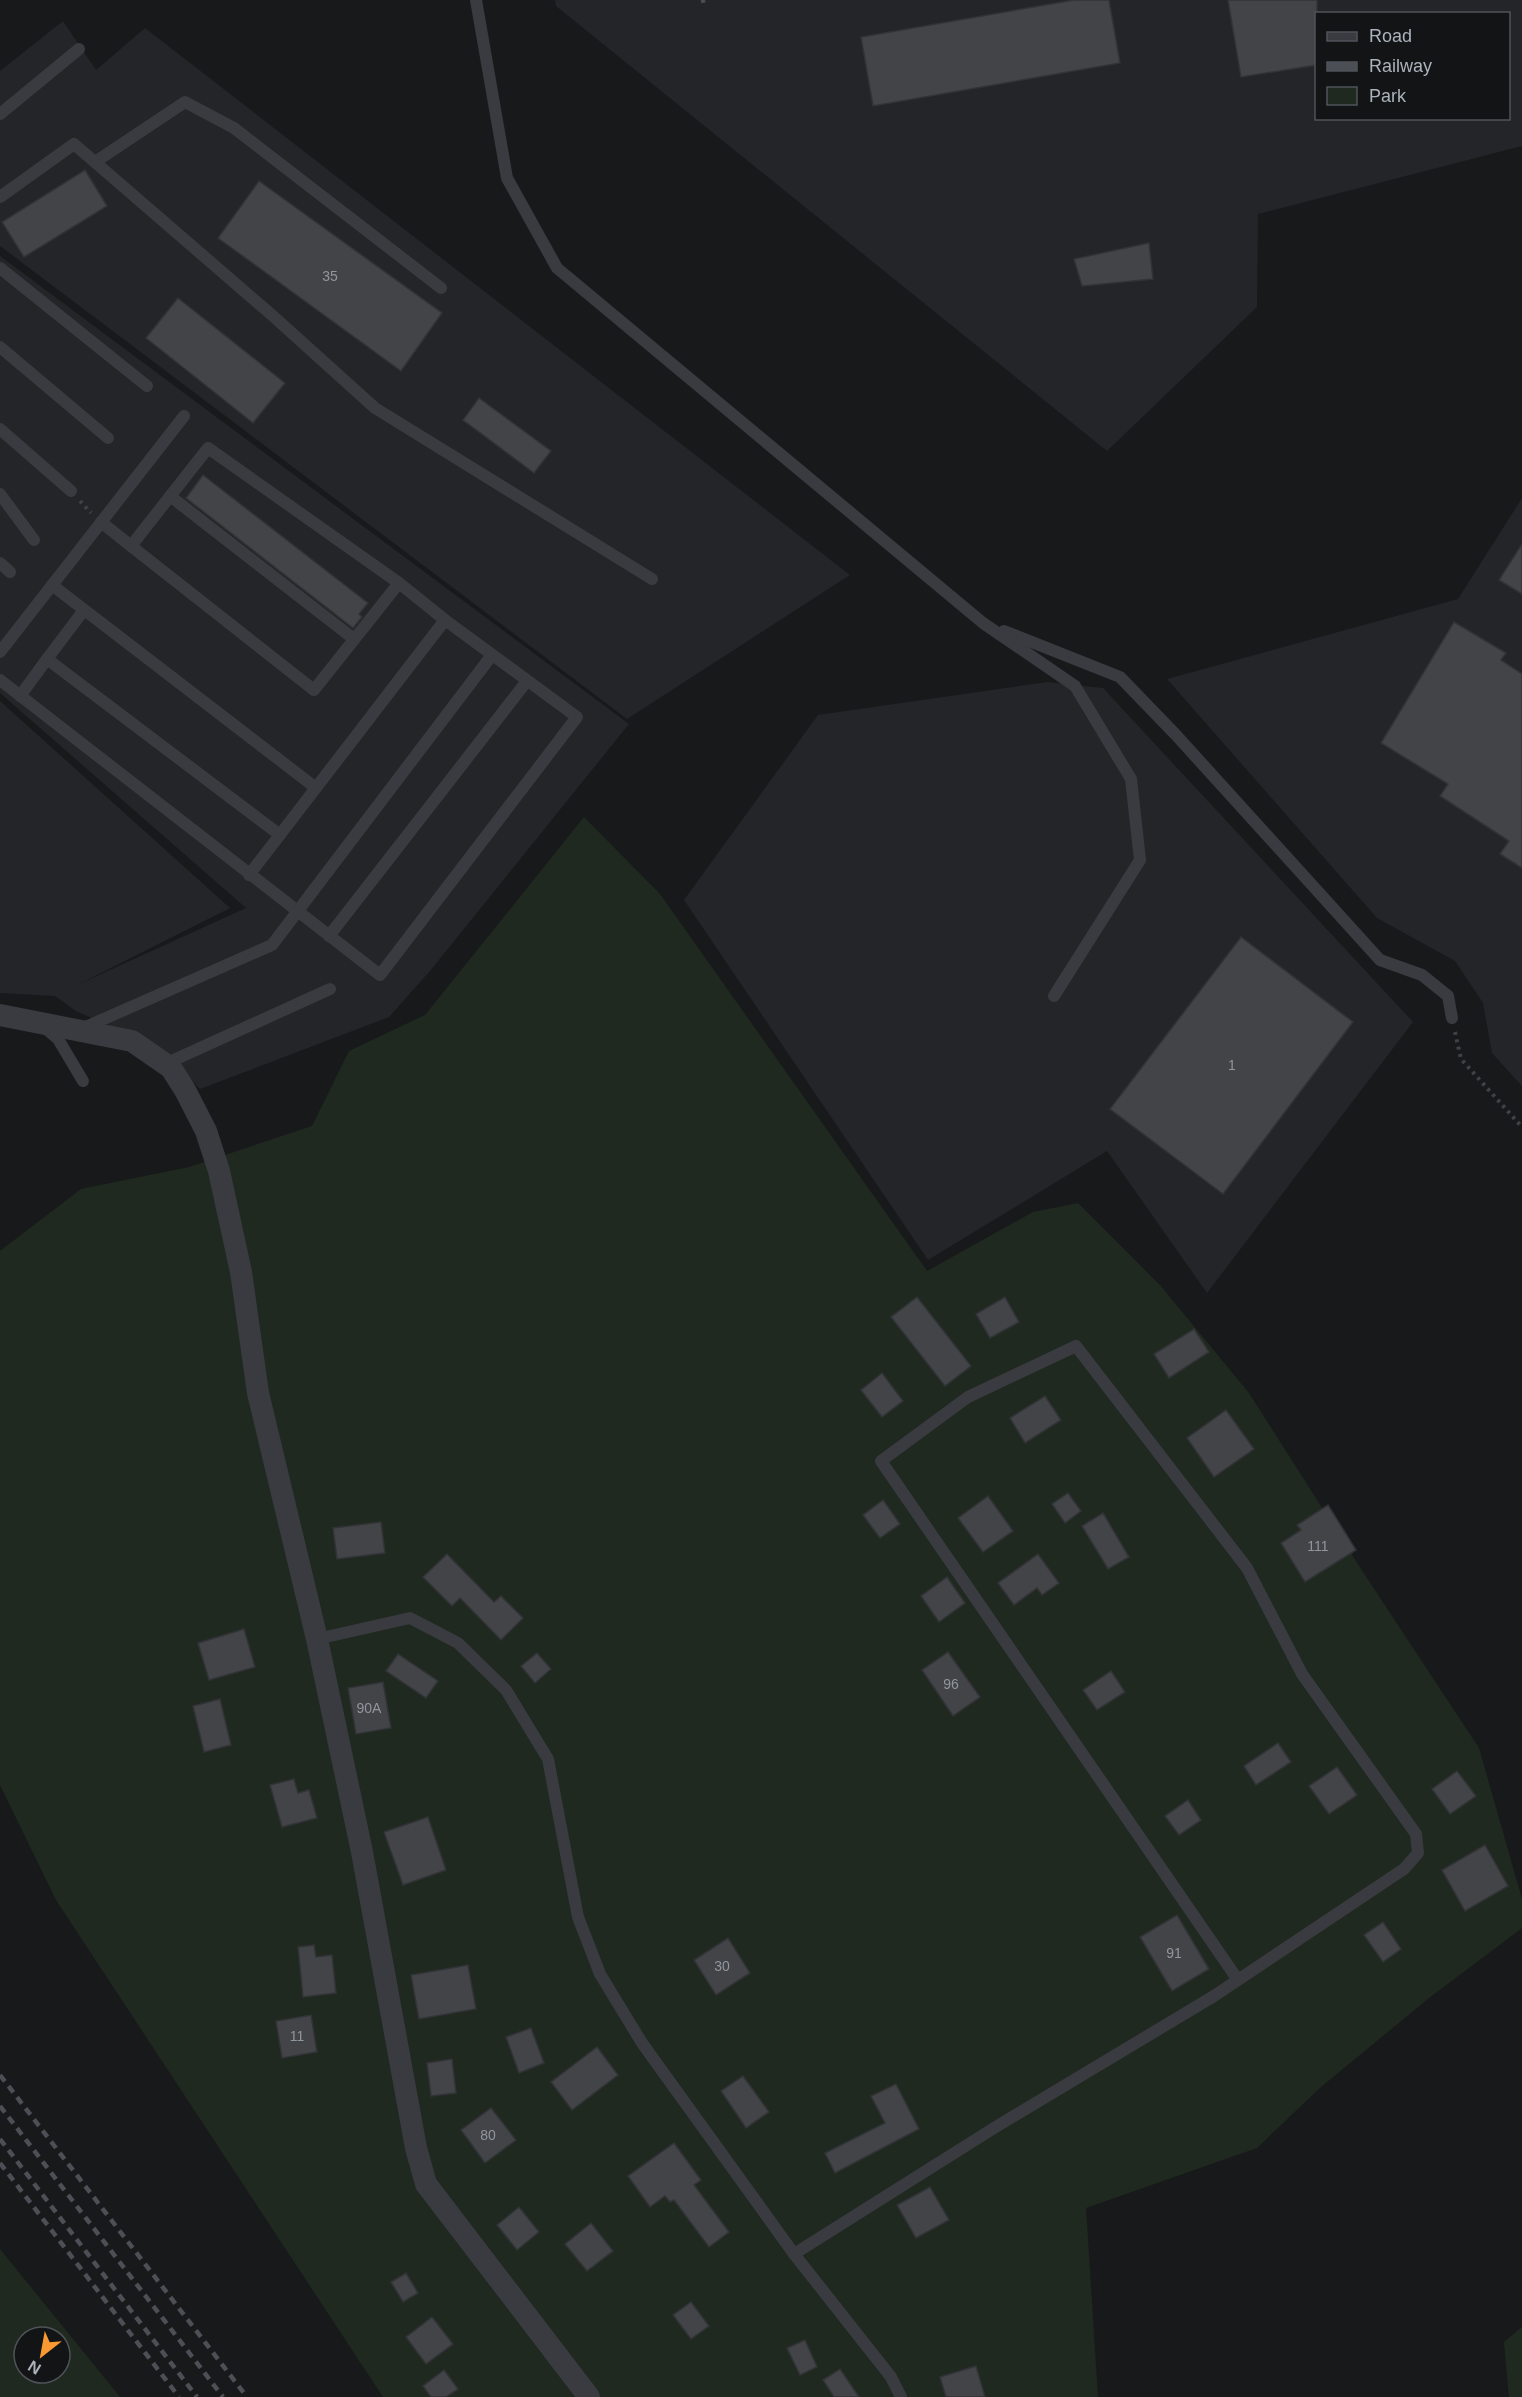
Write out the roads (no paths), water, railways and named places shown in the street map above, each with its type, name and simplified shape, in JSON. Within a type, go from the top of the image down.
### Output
[{"type":"street","points":[[0,1015],[132,1041],[171,1068],[186,1090],[206,1131],[219,1171],[241,1272],[258,1393],[317,1639],[362,1852],[416,2148],[426,2184],[589,2397]]},
{"type":"lane","points":[[476,0],[507,178],[557,268],[983,623],[1075,686],[1131,779],[1140,860],[1054,996]]},
{"type":"lane","points":[[0,114],[79,49]]},
{"type":"lane","points":[[95,162],[185,102],[234,128],[441,288]]},
{"type":"lane","points":[[0,197],[74,144],[273,316],[375,408],[652,579]]},
{"type":"lane","points":[[0,268],[147,386]]},
{"type":"lane","points":[[0,347],[108,438]]},
{"type":"lane","points":[[0,652],[184,416]]},
{"type":"lane","points":[[0,429],[71,491]]},
{"type":"lane","points":[[0,680],[380,975],[577,717],[445,620],[399,583],[208,448],[131,546]]},
{"type":"lane","points":[[0,494],[34,540]]},
{"type":"lane","points":[[170,496],[354,639]]},
{"type":"lane","points":[[101,522],[314,690],[399,583]]},
{"type":"lane","points":[[52,585],[316,788]]},
{"type":"lane","points":[[20,696],[84,610]]},
{"type":"lane","points":[[249,875],[445,620]]},
{"type":"lane","points":[[983,623],[1120,677],[1176,735],[1380,960],[1422,975],[1448,996],[1452,1018]]},
{"type":"lane","points":[[78,1030],[272,945],[492,655]]},
{"type":"lane","points":[[47,659],[280,835]]},
{"type":"lane","points":[[329,936],[527,681]]},
{"type":"lane","points":[[165,1064],[330,989]]},
{"type":"lane","points":[[39,1023],[58,1039],[83,1081]]},
{"type":"lane","points":[[794,2254],[994,2128],[1238,1980],[1404,1869],[1418,1853],[1416,1834],[1302,1674],[1246,1568],[1076,1346],[968,1397],[881,1461],[1238,1980]]},
{"type":"lane","points":[[317,1639],[410,1618],[458,1643],[506,1690],[548,1759],[578,1917],[600,1974],[642,2043],[794,2254],[891,2377],[901,2397]]},
{"type":"railway","points":[[701,1],[705,0]]},
{"type":"railway","points":[[0,2075],[247,2397]]},
{"type":"railway","points":[[0,2106],[223,2397]]},
{"type":"railway","points":[[0,2139],[197,2397]]},
{"type":"railway","points":[[0,2163],[179,2397]]}]
